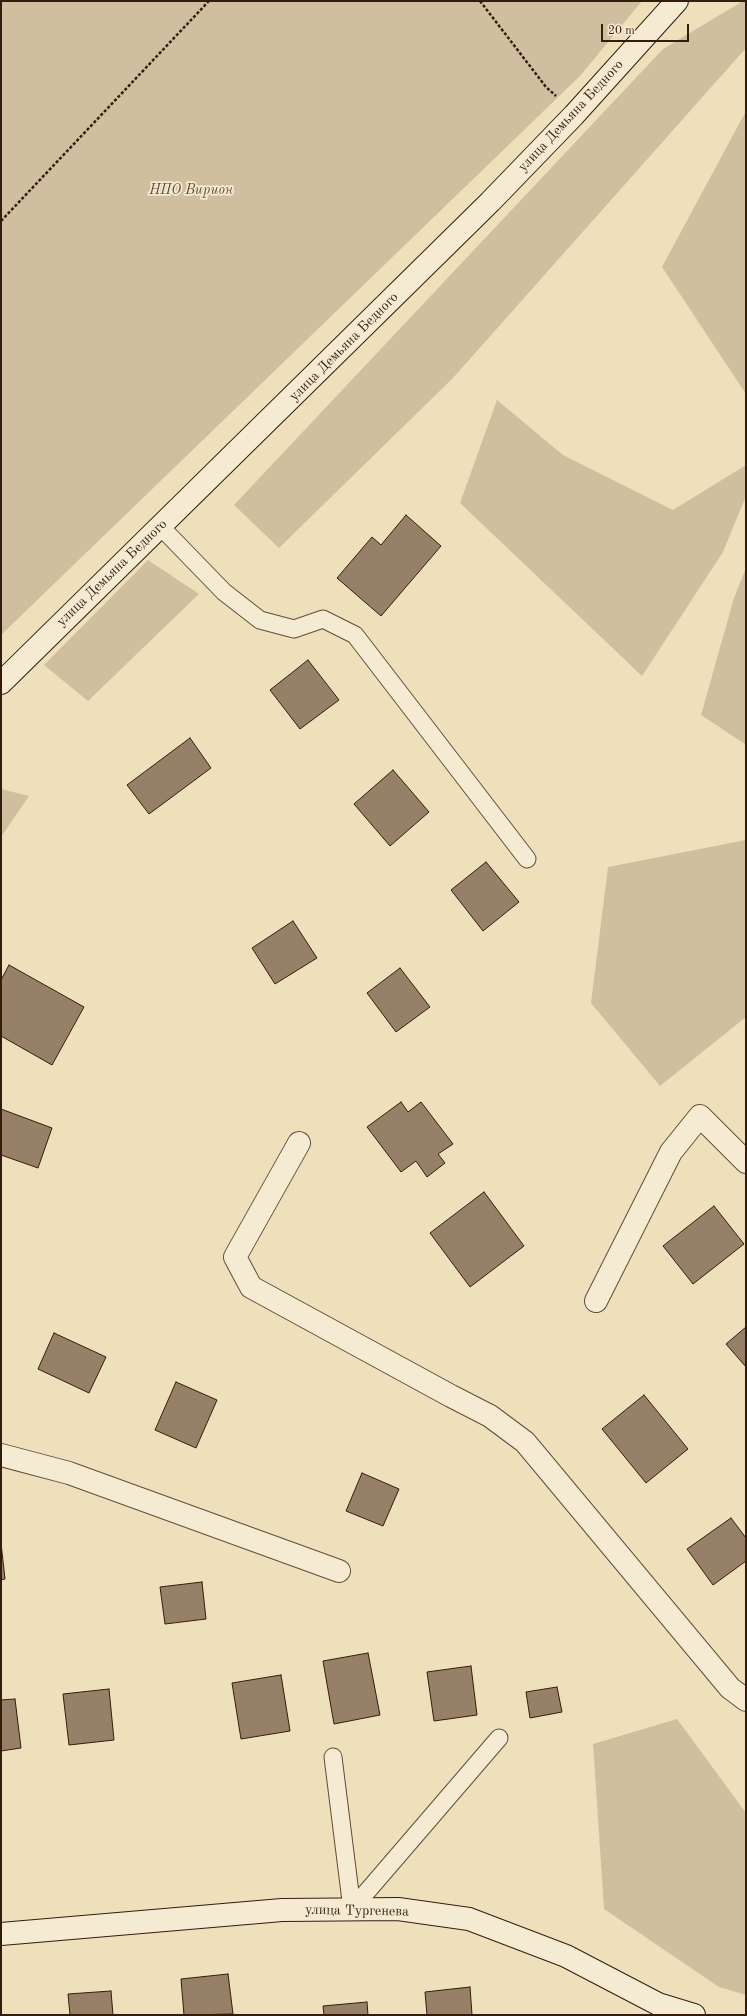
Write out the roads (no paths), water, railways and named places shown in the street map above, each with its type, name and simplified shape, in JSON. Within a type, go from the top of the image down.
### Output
[{"type":"street","name":"улица Демьяна Бедного","points":[[1,683],[348,343],[574,115],[677,1]]},
{"type":"street","points":[[596,1301],[671,1152],[700,1116],[746,1162]]},
{"type":"street","points":[[299,1143],[235,1257],[252,1287],[490,1416],[525,1442],[730,1688],[746,1700]]},
{"type":"street","points":[[1,1455],[69,1473],[339,1571]]},
{"type":"street","name":"улица Тургенева","points":[[1,1934],[282,1910],[398,1909],[469,1919],[566,1956],[658,2004],[694,2015]]},
{"type":"lane","points":[[160,526],[224,592],[260,620],[294,629],[323,619],[356,635],[527,859]]},
{"type":"lane","points":[[352,1909],[499,1738]]},
{"type":"lane","points":[[333,1757],[352,1909]]},
{"type":"park label","name":"НПО Вирион","points":[[191,190]]}]
